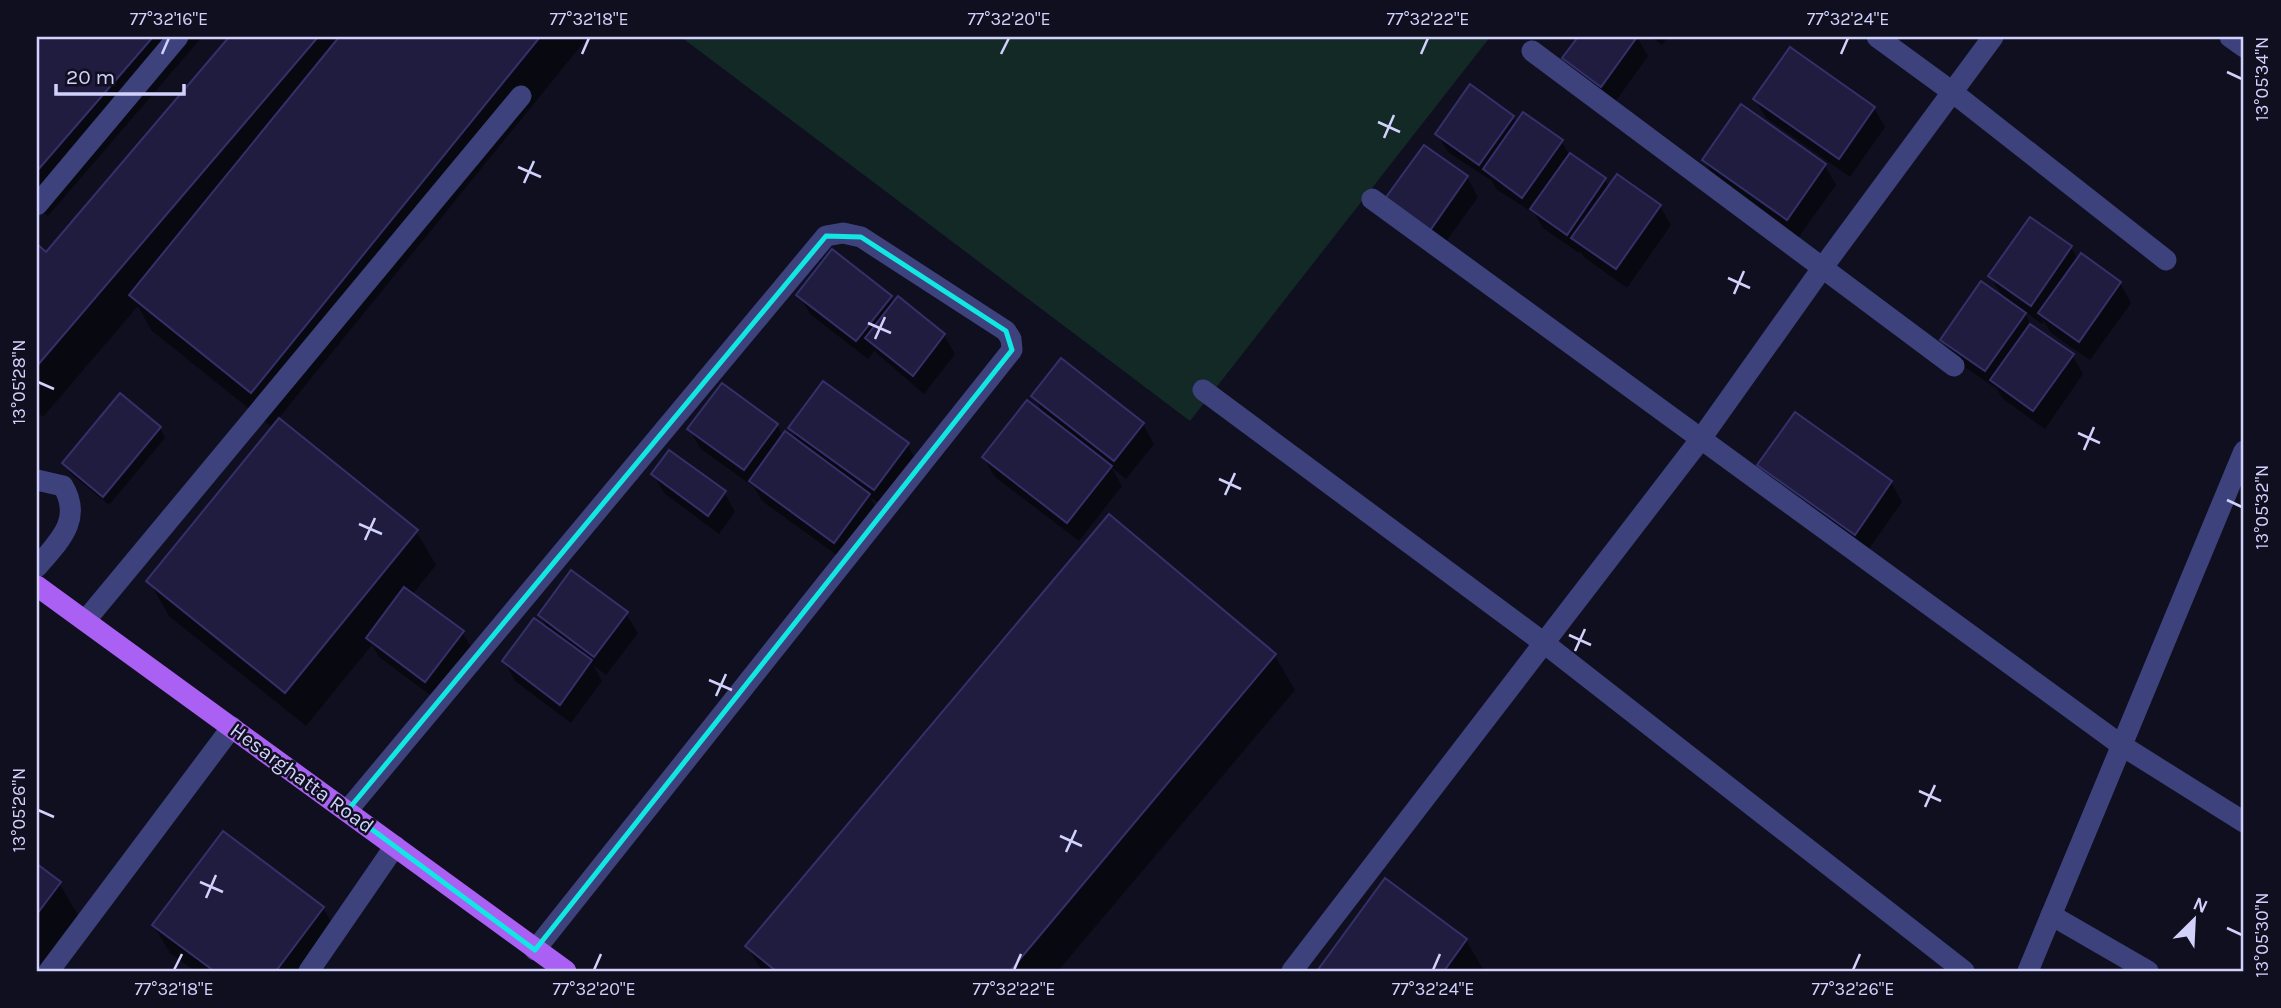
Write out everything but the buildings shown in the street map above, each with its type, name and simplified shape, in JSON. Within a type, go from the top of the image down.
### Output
[{"type":"main road","name":"Hesarghatta Road","points":[[37,586],[566,971]]},
{"type":"street","points":[[37,205],[178,37]]},
{"type":"street","points":[[1877,37],[1951,91],[2166,260]]},
{"type":"street","points":[[1292,971],[1700,440],[1823,267],[1993,37]]},
{"type":"street","points":[[2230,37],[2244,47]]},
{"type":"street","points":[[1532,51],[1954,366]]},
{"type":"street","points":[[85,621],[521,96]]},
{"type":"street","points":[[1372,199],[2120,745],[2244,822]]},
{"type":"street","points":[[347,811],[826,236],[842,233],[861,237],[1006,331],[1011,339],[1012,350],[535,950]]},
{"type":"street","points":[[1203,390],[1544,643],[1964,971]]},
{"type":"street","points":[[2028,971],[2244,451]]},
{"type":"street","points":[[37,480],[63,486],[72,501],[68,527],[37,567]]},
{"type":"street","points":[[49,971],[232,727]]},
{"type":"street","points":[[309,971],[395,846]]},
{"type":"street","points":[[2051,915],[2148,971]]},
{"type":"highlighted area","points":[[826,236],[861,237],[1006,331],[1012,350],[535,950],[347,811]]},
{"type":"green space","points":[[681,37],[1490,37],[1190,421]]}]
